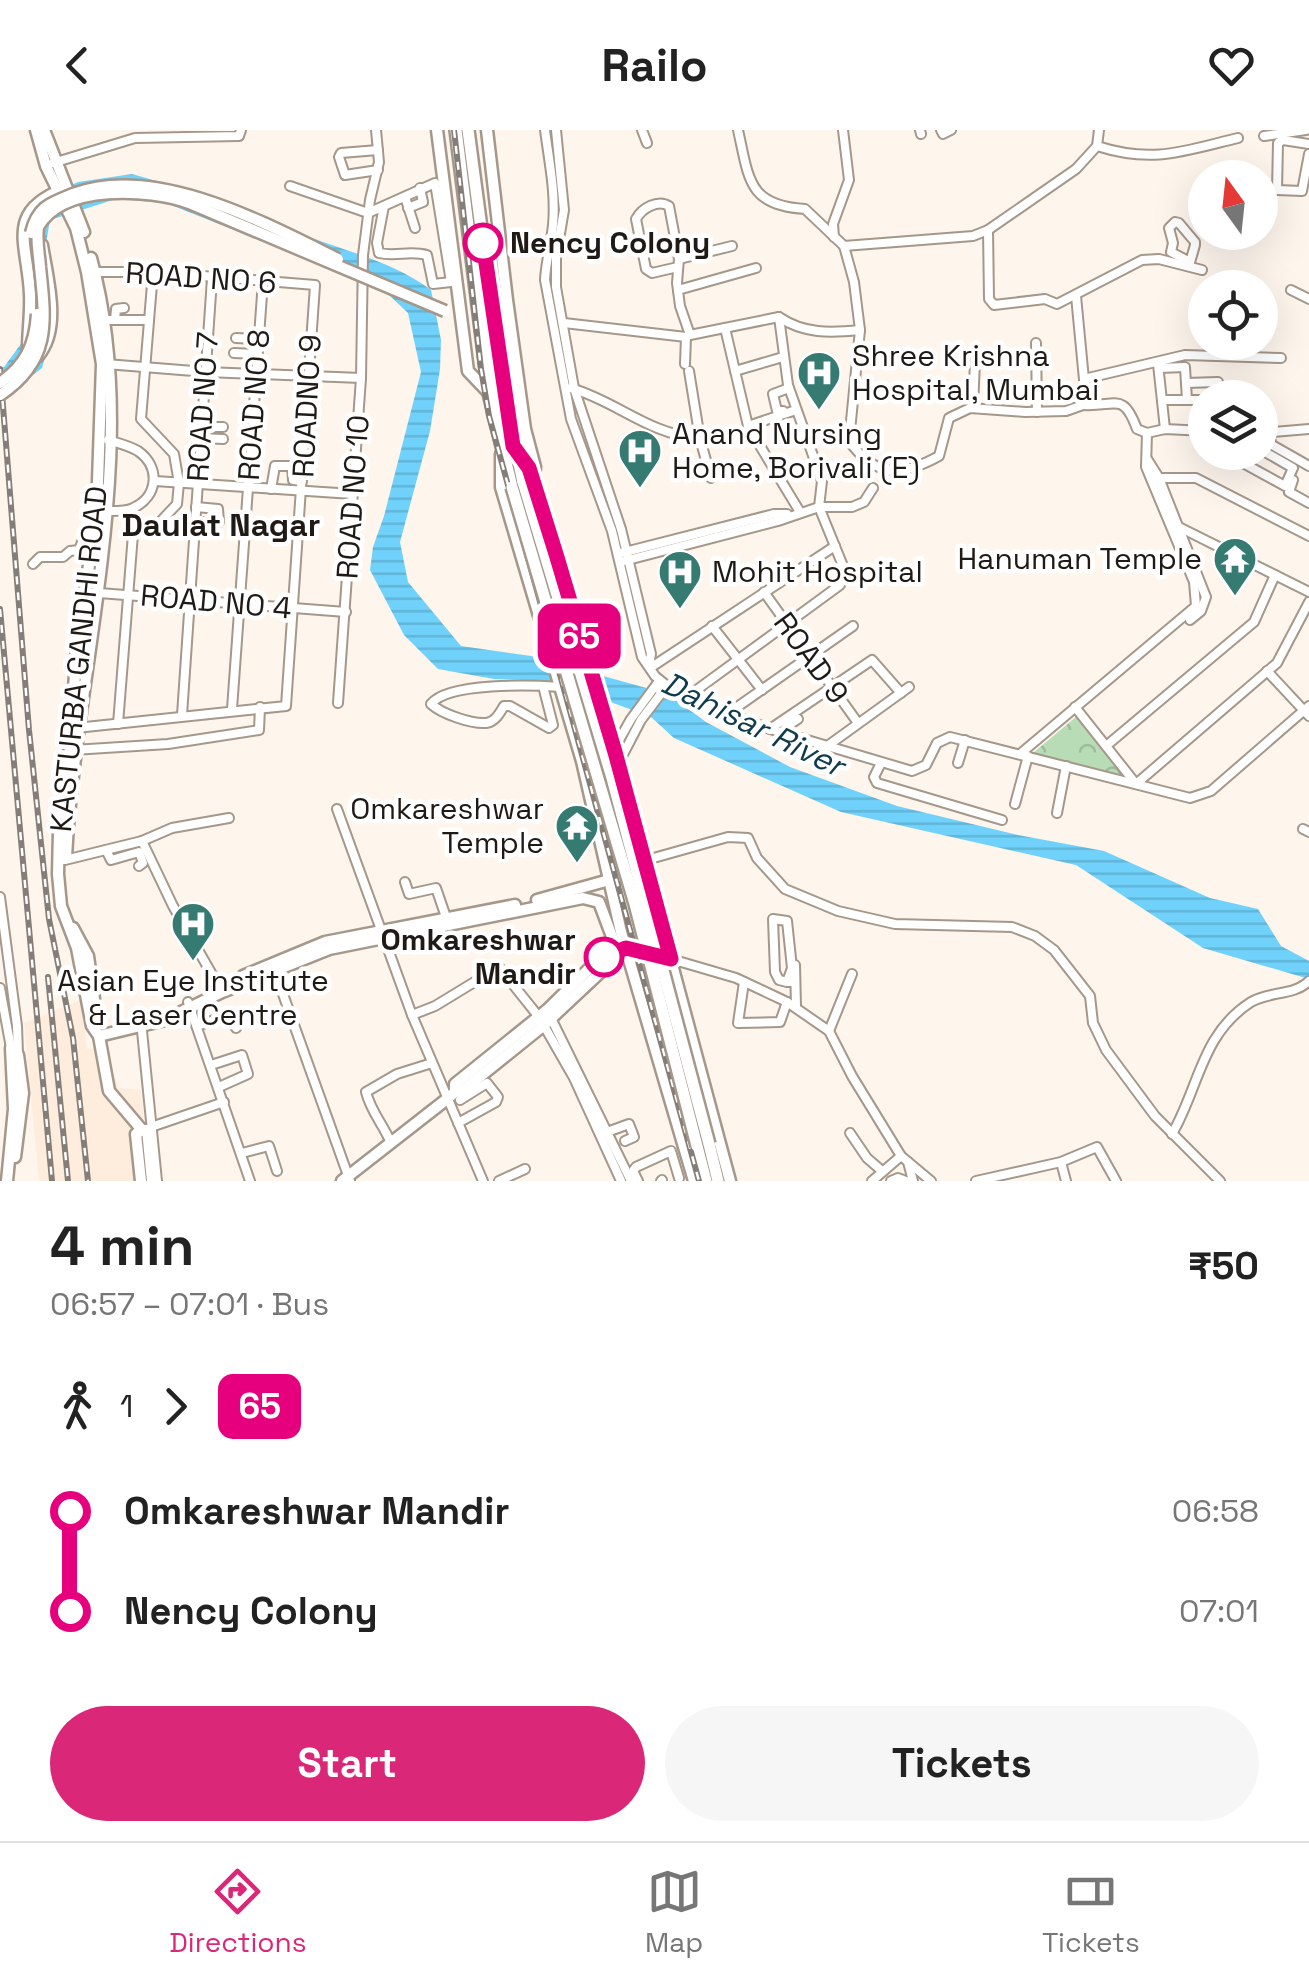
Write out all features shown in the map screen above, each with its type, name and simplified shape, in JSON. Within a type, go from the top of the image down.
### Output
[{"type":"highway","points":[[456,130],[489,393],[523,484],[612,778],[703,1145],[718,1181]]},
{"type":"highway","points":[[468,130],[507,446]]},
{"type":"highway","points":[[703,1145],[706,1181]]},
{"type":"main road","points":[[33,356],[23,225],[34,204],[62,189],[36,130]]},
{"type":"main road","points":[[44,130],[53,170]]},
{"type":"main road","points":[[437,130],[450,306]]},
{"type":"main road","points":[[487,130],[516,370],[535,468],[523,484],[614,750],[730,1181]]},
{"type":"main road","name":"KASTURBA GANDHI ROAD","points":[[62,189],[91,272],[106,364],[101,511],[82,653],[68,806],[59,831],[60,906],[80,946],[92,994],[92,1026],[101,1033],[110,1090],[147,1129]]},
{"type":"main road","points":[[0,396],[19,382],[44,327],[38,227],[52,210],[82,198],[121,191],[171,196],[450,306],[460,317],[468,371],[489,393]]},
{"type":"main road","points":[[0,383],[48,340],[50,310],[42,232],[49,218],[73,213]]},
{"type":"main road","points":[[507,446],[502,487],[582,760],[609,881],[618,944]]},
{"type":"main road","name":"KASTURBA GANDHI ROAD","points":[[91,592],[95,533],[101,511]]},
{"type":"main road","points":[[561,688],[601,707]]},
{"type":"main road","points":[[382,934],[646,869]]},
{"type":"main road","points":[[101,1033],[142,1024],[189,1005],[325,942],[477,922],[583,898],[599,902],[618,944],[694,1181]]},
{"type":"main road","points":[[618,944],[671,959]]},
{"type":"main road","points":[[347,1179],[454,1097],[456,1084],[545,1018],[618,944]]},
{"type":"main road","points":[[0,1056],[10,1051],[14,1116],[10,1181]]},
{"type":"main road","points":[[141,1181],[136,1134],[147,1129],[154,1181]]},
{"type":"street","name":"ROAD NO 10","points":[[338,702],[361,378],[364,254],[378,170],[376,130]]},
{"type":"street","points":[[545,130],[554,196],[545,280],[553,322],[569,388],[651,654],[649,667],[660,688],[770,730],[803,734]]},
{"type":"street","points":[[556,130],[564,210],[556,257],[556,287],[564,323],[569,388]]},
{"type":"street","points":[[642,130],[647,142]]},
{"type":"street","points":[[738,130],[746,166],[760,198],[780,208],[805,209],[844,246],[854,282],[860,330],[850,441],[874,468],[893,472],[924,465],[939,456],[950,418],[973,408],[1066,411],[1083,405],[1121,402],[1128,406],[1137,429],[1146,434],[1165,429],[1188,430]]},
{"type":"street","points":[[834,237],[832,224],[849,180],[843,130]]},
{"type":"street","points":[[941,130],[943,134],[951,130]]},
{"type":"street","points":[[844,246],[972,236],[988,230],[1076,169],[1098,146],[1099,130]]},
{"type":"street","points":[[1266,134],[1306,130]]},
{"type":"street","points":[[53,170],[134,138],[240,133]]},
{"type":"street","points":[[1098,146],[1145,157],[1176,154],[1238,138]]},
{"type":"street","points":[[1309,144],[1278,142],[1277,190],[1302,192],[1309,154]]},
{"type":"street","points":[[378,150],[342,153],[340,157],[345,175],[378,170]]},
{"type":"street","points":[[290,186],[368,213],[432,182],[436,184],[451,282],[434,284],[427,255],[410,251],[396,257],[364,254]]},
{"type":"street","points":[[408,208],[423,202],[420,188]]},
{"type":"street","points":[[405,197],[415,228]]},
{"type":"street","points":[[732,246],[679,263],[652,273],[646,269],[636,219],[647,207],[661,203],[668,206],[679,263],[678,290],[690,335],[779,317],[810,330],[860,330]]},
{"type":"street","points":[[379,253],[377,243],[384,206]]},
{"type":"street","points":[[1190,264],[1194,242],[1179,222],[1174,222],[1169,228],[1171,252],[1190,264],[1202,270]]},
{"type":"street","points":[[988,230],[990,302],[994,305],[1046,299],[1058,304],[1142,260],[1190,264]]},
{"type":"street","points":[[678,290],[756,268]]},
{"type":"street","name":"ROAD NO 6","points":[[91,272],[153,272],[315,285]]},
{"type":"street","points":[[118,724],[134,534],[160,522],[176,504],[179,483],[174,454],[141,419],[144,320],[150,308],[153,272]]},
{"type":"street","name":"ROAD NO 7","points":[[182,715],[212,279]]},
{"type":"street","name":"ROAD NO 8","points":[[232,709],[254,354],[263,281]]},
{"type":"street","name":"ROADNO 9","points":[[260,707],[286,706],[302,486],[295,379],[315,285]]},
{"type":"street","points":[[1291,290],[1309,298]]},
{"type":"street","points":[[1076,296],[1083,405]]},
{"type":"street","points":[[115,320],[116,309],[124,308]]},
{"type":"street","points":[[99,316],[144,320]]},
{"type":"street","points":[[687,697],[840,585],[843,566],[819,507],[822,481],[785,392],[779,317]]},
{"type":"street","points":[[553,322],[686,337],[687,368],[711,478]]},
{"type":"street","points":[[725,328],[748,426],[796,513]]},
{"type":"street","points":[[236,338],[256,339]]},
{"type":"street","points":[[1036,343],[1037,412]]},
{"type":"street","points":[[234,353],[254,354]]},
{"type":"street","points":[[1084,379],[1185,355],[1281,358]]},
{"type":"street","points":[[735,371],[782,358]]},
{"type":"street","points":[[973,408],[975,361]]},
{"type":"street","points":[[106,364],[255,372],[295,379],[361,378]]},
{"type":"street","points":[[1158,364],[1184,366],[1186,383],[1187,400],[1162,400]]},
{"type":"street","points":[[1158,364],[1165,429]]},
{"type":"street","points":[[569,388],[651,428],[700,439]]},
{"type":"street","points":[[785,392],[773,394],[777,411],[790,410]]},
{"type":"street","points":[[748,426],[790,410]]},
{"type":"street","points":[[203,427],[223,428]]},
{"type":"street","points":[[1278,432],[1309,429]]},
{"type":"street","points":[[1015,804],[1024,755],[1205,603],[1200,580],[1147,459],[1146,434]]},
{"type":"street","points":[[202,438],[223,439]]},
{"type":"street","points":[[101,511],[131,509],[150,497],[155,481],[151,464],[137,450],[105,441]]},
{"type":"street","points":[[1278,449],[1306,465],[1289,492],[1309,503]]},
{"type":"street","points":[[1254,470],[1284,486],[1294,468],[1278,459]]},
{"type":"street","points":[[271,489],[274,466],[293,467],[293,480],[302,486]]},
{"type":"street","points":[[1256,470],[1263,475]]},
{"type":"street","points":[[1155,479],[1196,478],[1309,536]]},
{"type":"street","points":[[155,481],[271,489],[302,486],[353,494]]},
{"type":"street","points":[[623,557],[778,521],[819,507],[852,507],[864,502],[873,488]]},
{"type":"street","points":[[197,522],[219,522],[218,508],[198,508]]},
{"type":"street","points":[[1174,527],[1309,592]]},
{"type":"street","points":[[32,564],[40,557],[63,557],[79,550],[86,532],[95,533]]},
{"type":"street","points":[[649,667],[834,546]]},
{"type":"street","points":[[1106,746],[1254,622],[1275,575]]},
{"type":"street","name":"ROAD NO 4","points":[[91,592],[346,612]]},
{"type":"street","name":"ROAD 9","points":[[764,592],[858,723]]},
{"type":"street","points":[[1136,784],[1276,663],[1309,602]]},
{"type":"street","points":[[712,626],[762,690]]},
{"type":"street","points":[[730,712],[852,626]]},
{"type":"street","points":[[770,730],[792,720],[872,660],[905,690],[826,747]]},
{"type":"street","points":[[792,720],[786,730],[881,764],[920,770],[944,738],[965,740],[1190,798],[1211,791],[1307,711],[1267,671]]},
{"type":"street","points":[[504,706],[544,728],[552,728],[543,686]]},
{"type":"street","points":[[417,703],[432,702],[450,693],[502,687],[561,688]]},
{"type":"street","points":[[432,702],[439,711],[484,723],[495,719],[504,706],[502,687]]},
{"type":"street","points":[[582,760],[614,750],[660,688]]},
{"type":"street","points":[[73,750],[168,744],[259,730],[260,707],[76,728]]},
{"type":"street","points":[[1077,709],[1136,784]]},
{"type":"street","points":[[586,776],[618,764],[635,722]]},
{"type":"street","points":[[958,763],[965,740]]},
{"type":"street","points":[[881,764],[874,777],[877,783],[1002,820]]},
{"type":"street","points":[[1057,814],[1066,766]]},
{"type":"street","points":[[337,809],[412,1014],[432,1063],[454,1097],[458,1123],[484,1181]]},
{"type":"street","points":[[62,860],[142,841],[172,828],[229,818]]},
{"type":"street","points":[[646,869],[650,859],[728,837],[748,838],[756,858],[784,890],[838,911],[895,924],[1012,927],[1035,936],[1054,950],[1090,996],[1093,1023],[1106,1050],[1172,1134],[1220,1181]]},
{"type":"street","points":[[142,841],[220,989]]},
{"type":"street","points":[[106,850],[111,860],[140,852],[143,864],[139,866]]},
{"type":"street","points":[[404,882],[412,895],[436,888],[447,920]]},
{"type":"street","points":[[0,897],[4,949],[14,999],[10,1051]]},
{"type":"street","points":[[744,982],[738,1023],[780,1022],[792,1004],[792,968],[787,920],[773,919],[775,972],[782,982],[791,982]]},
{"type":"street","points":[[671,959],[744,982],[792,1004],[829,1031],[852,1076],[905,1159],[932,1181]]},
{"type":"street","points":[[791,982],[795,960]]},
{"type":"street","points":[[272,966],[347,1179]]},
{"type":"street","points":[[412,1014],[434,1006],[499,967],[545,1018],[594,1114],[622,1181]]},
{"type":"street","points":[[829,1031],[852,974]]},
{"type":"street","points":[[1172,1134],[1204,1054],[1219,1032],[1251,1002],[1307,984]]},
{"type":"street","points":[[0,988],[10,1051]]},
{"type":"street","points":[[2,1001],[14,999]]},
{"type":"street","points":[[189,1005],[250,1181]]},
{"type":"street","points":[[197,1026],[228,1014],[236,1028]]},
{"type":"street","points":[[142,1024],[147,1129],[224,1102]]},
{"type":"street","points":[[211,1065],[242,1055],[248,1074],[219,1088]]},
{"type":"street","points":[[391,1142],[380,1118],[372,1112],[366,1092],[397,1074],[432,1063]]},
{"type":"street","points":[[454,1097],[487,1082],[498,1097],[496,1102],[458,1123]]},
{"type":"street","points":[[0,1110],[14,1116]]},
{"type":"street","points":[[594,1114],[607,1132],[609,1147],[634,1181]]},
{"type":"street","points":[[607,1132],[629,1124],[634,1137],[625,1141]]},
{"type":"street","points":[[850,1133],[867,1158],[882,1171]]},
{"type":"street","points":[[242,1153],[269,1146],[277,1171]]},
{"type":"street","points":[[976,1181],[1061,1162],[1097,1146],[1116,1181]]},
{"type":"street","points":[[634,1181],[634,1169],[671,1152],[679,1178]]},
{"type":"street","points":[[872,1181],[905,1159]]},
{"type":"street","points":[[891,1181],[909,1181],[905,1159]]},
{"type":"street","points":[[1061,1162],[1066,1181]]},
{"type":"street","points":[[498,1181],[525,1169]]},
{"type":"shaded area","points":[[81,1000],[87,1049],[105,1048],[119,1088],[141,1090],[149,1181],[39,1181],[24,1023]]},
{"type":"green space","points":[[1077,716],[1125,776],[1033,753]]},
{"type":"water","points":[[132,174],[372,259],[431,290],[441,340],[440,369],[430,431],[400,542],[408,582],[461,646],[531,656],[668,694],[706,722],[790,767],[897,806],[1104,851],[1210,898],[1258,909],[1281,946],[1309,961],[1309,979],[1203,948],[1076,865],[841,812],[674,738],[651,717],[554,681],[494,679],[438,669],[404,635],[370,570],[421,372],[408,313],[389,295],[360,280],[166,203],[116,199],[50,220],[46,243],[53,278],[52,331],[42,368],[8,394],[0,395],[0,367],[23,341],[25,275],[19,231],[29,203],[78,182]]},
{"type":"railway","points":[[454,130],[489,416],[699,1181]]},
{"type":"railway","points":[[0,369],[29,730],[49,919],[73,1038],[88,1181]]},
{"type":"railway","points":[[0,609],[52,1181]]},
{"type":"railway","points":[[48,977],[68,1181]]},
{"type":"bus line","name":"65","points":[[483,243],[513,446],[529,468],[556,554],[671,959],[626,948],[604,957]]},
{"type":"place","name":"Nency Colony","points":[[483,243]]},
{"type":"place","name":"Shree Krishna Hospital, Mumbai","points":[[819,411]]},
{"type":"place","name":"Anand Nursing Home, Borivali (E)","points":[[640,489]]},
{"type":"place","name":"Hanuman Temple","points":[[1235,597]]},
{"type":"place","name":"Mohit Hospital","points":[[680,610]]},
{"type":"place","name":"Omkareshwar Temple","points":[[577,864]]},
{"type":"place","name":"Omkareshwar Mandir","points":[[604,957]]},
{"type":"place","name":"Asian Eye Institute & Laser Centre","points":[[193,962]]},
{"type":"district","name":"Daulat Nagar","points":[[221,525]]},
{"type":"water label","name":"Dahisar River","points":[[753,724]]}]
